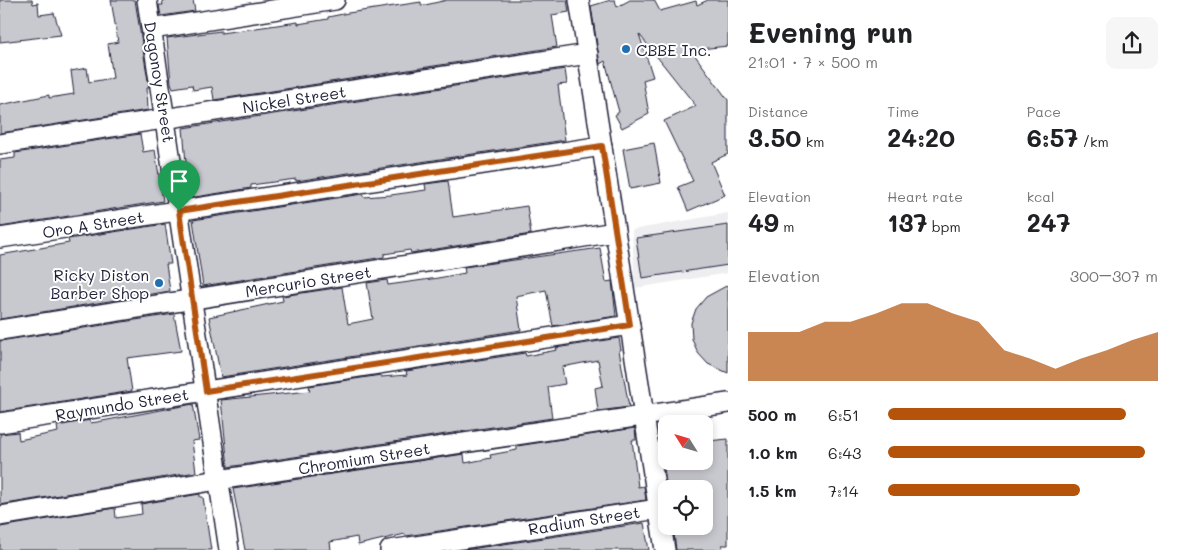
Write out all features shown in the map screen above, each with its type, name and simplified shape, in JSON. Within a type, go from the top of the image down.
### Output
[{"type":"street","name":"Dagonoy Street","points":[[147,0],[229,550]]},
{"type":"street","points":[[152,29],[335,0]]},
{"type":"street","points":[[579,0],[658,509]]},
{"type":"street","name":"Nickel Street","points":[[0,144],[588,54]]},
{"type":"street","name":"Oro A Street","points":[[0,238],[602,146]]},
{"type":"street","name":"Mercurio Street","points":[[0,330],[615,232]]},
{"type":"street","name":"Raymundo Street","points":[[0,423],[630,325]]},
{"type":"street","name":"Chromium Street","points":[[0,516],[218,480],[728,403]]},
{"type":"street","name":"Radium Street","points":[[390,550],[658,509]]},
{"type":"street","points":[[662,535],[665,550]]},
{"type":"shaded area","points":[[728,213],[728,273],[635,288],[632,230]]},
{"type":"building","points":[[0,0],[32,0],[33,4],[38,3],[39,15],[54,13],[61,35],[0,42]]},
{"type":"building","points":[[111,0],[135,0],[149,87],[147,87],[148,110],[0,133],[0,105],[49,95],[49,98],[74,94],[71,71],[87,68],[89,82],[113,78],[108,44],[118,42]]},
{"type":"building","points":[[162,0],[193,0],[195,11],[161,16],[159,5],[163,5]]},
{"type":"building","points":[[447,0],[567,0],[569,12],[552,15],[557,47],[214,100],[212,87],[193,90],[192,85],[173,88],[171,83],[167,38],[221,31],[221,33],[298,22],[298,24],[328,19],[328,17],[348,13],[421,2],[421,6]]},
{"type":"building","points":[[615,0],[617,7],[630,0],[654,0],[660,11],[696,1],[697,5],[708,0],[728,0],[728,46],[691,50],[728,100],[728,154],[711,162],[725,195],[688,211],[678,187],[693,181],[664,121],[696,106],[639,34],[653,77],[643,80],[649,114],[622,128],[615,115],[619,112],[605,61],[600,64],[591,6]]},
{"type":"building","points":[[565,69],[567,84],[558,85],[565,140],[296,181],[296,179],[251,185],[251,188],[189,198],[183,128]]},
{"type":"building","points":[[140,134],[143,152],[155,150],[163,201],[0,227],[0,160],[15,158],[15,153]]},
{"type":"building","points":[[654,143],[661,183],[630,189],[623,149]]},
{"type":"building","points":[[448,181],[453,217],[527,206],[531,234],[411,253],[410,250],[384,254],[384,257],[203,286],[193,220],[363,194],[364,197],[426,190],[425,184]]},
{"type":"building","points":[[165,224],[171,264],[166,264],[170,291],[0,319],[0,255],[69,243],[68,239]]},
{"type":"building","points":[[728,225],[728,265],[642,278],[636,238]]},
{"type":"building","points":[[600,248],[606,282],[612,281],[616,316],[553,326],[546,290],[516,296],[521,330],[221,377],[209,317],[283,301],[282,296],[342,287],[348,324],[373,319],[367,283],[387,280],[388,285],[438,278],[465,273],[464,267]]},
{"type":"building","points":[[728,285],[728,373],[708,364],[698,353],[692,339],[691,323],[696,309],[706,297]]},
{"type":"building","points":[[174,314],[181,351],[127,358],[132,391],[0,412],[0,341]]},
{"type":"building","points":[[619,338],[621,350],[619,350],[629,407],[598,411],[595,388],[603,386],[598,360],[562,367],[565,384],[548,387],[552,418],[228,467],[221,400],[310,391],[309,386],[381,375],[381,377],[407,375],[406,371],[525,353],[526,356],[557,350],[556,348]]},
{"type":"building","points":[[193,404],[199,440],[192,441],[196,472],[0,505],[0,434],[18,432],[19,440],[58,432],[57,426],[90,420],[90,423],[97,422]]},
{"type":"building","points":[[635,428],[636,440],[632,440],[638,487],[644,486],[646,500],[406,536],[405,534],[358,545],[357,537],[330,542],[331,550],[245,550],[233,489],[464,454],[465,463],[491,458],[490,455],[517,450],[517,446]]},
{"type":"building","points":[[728,439],[728,545],[722,545],[723,550],[676,550],[674,535],[713,535],[713,480],[666,480],[664,470],[713,470],[713,440]]},
{"type":"building","points":[[200,494],[200,497],[203,497],[211,550],[0,550],[0,527],[115,508],[116,518],[142,514],[141,504]]},
{"type":"building","points":[[644,523],[649,550],[464,550]]},
{"type":"place","name":"CBBE Inc.","points":[[626,49]]},
{"type":"place","name":"Ricky Diston Barber Shop","points":[[159,283]]},
{"type":"route","points":[[602,146],[630,325],[206,391],[179,211],[602,146]]}]
